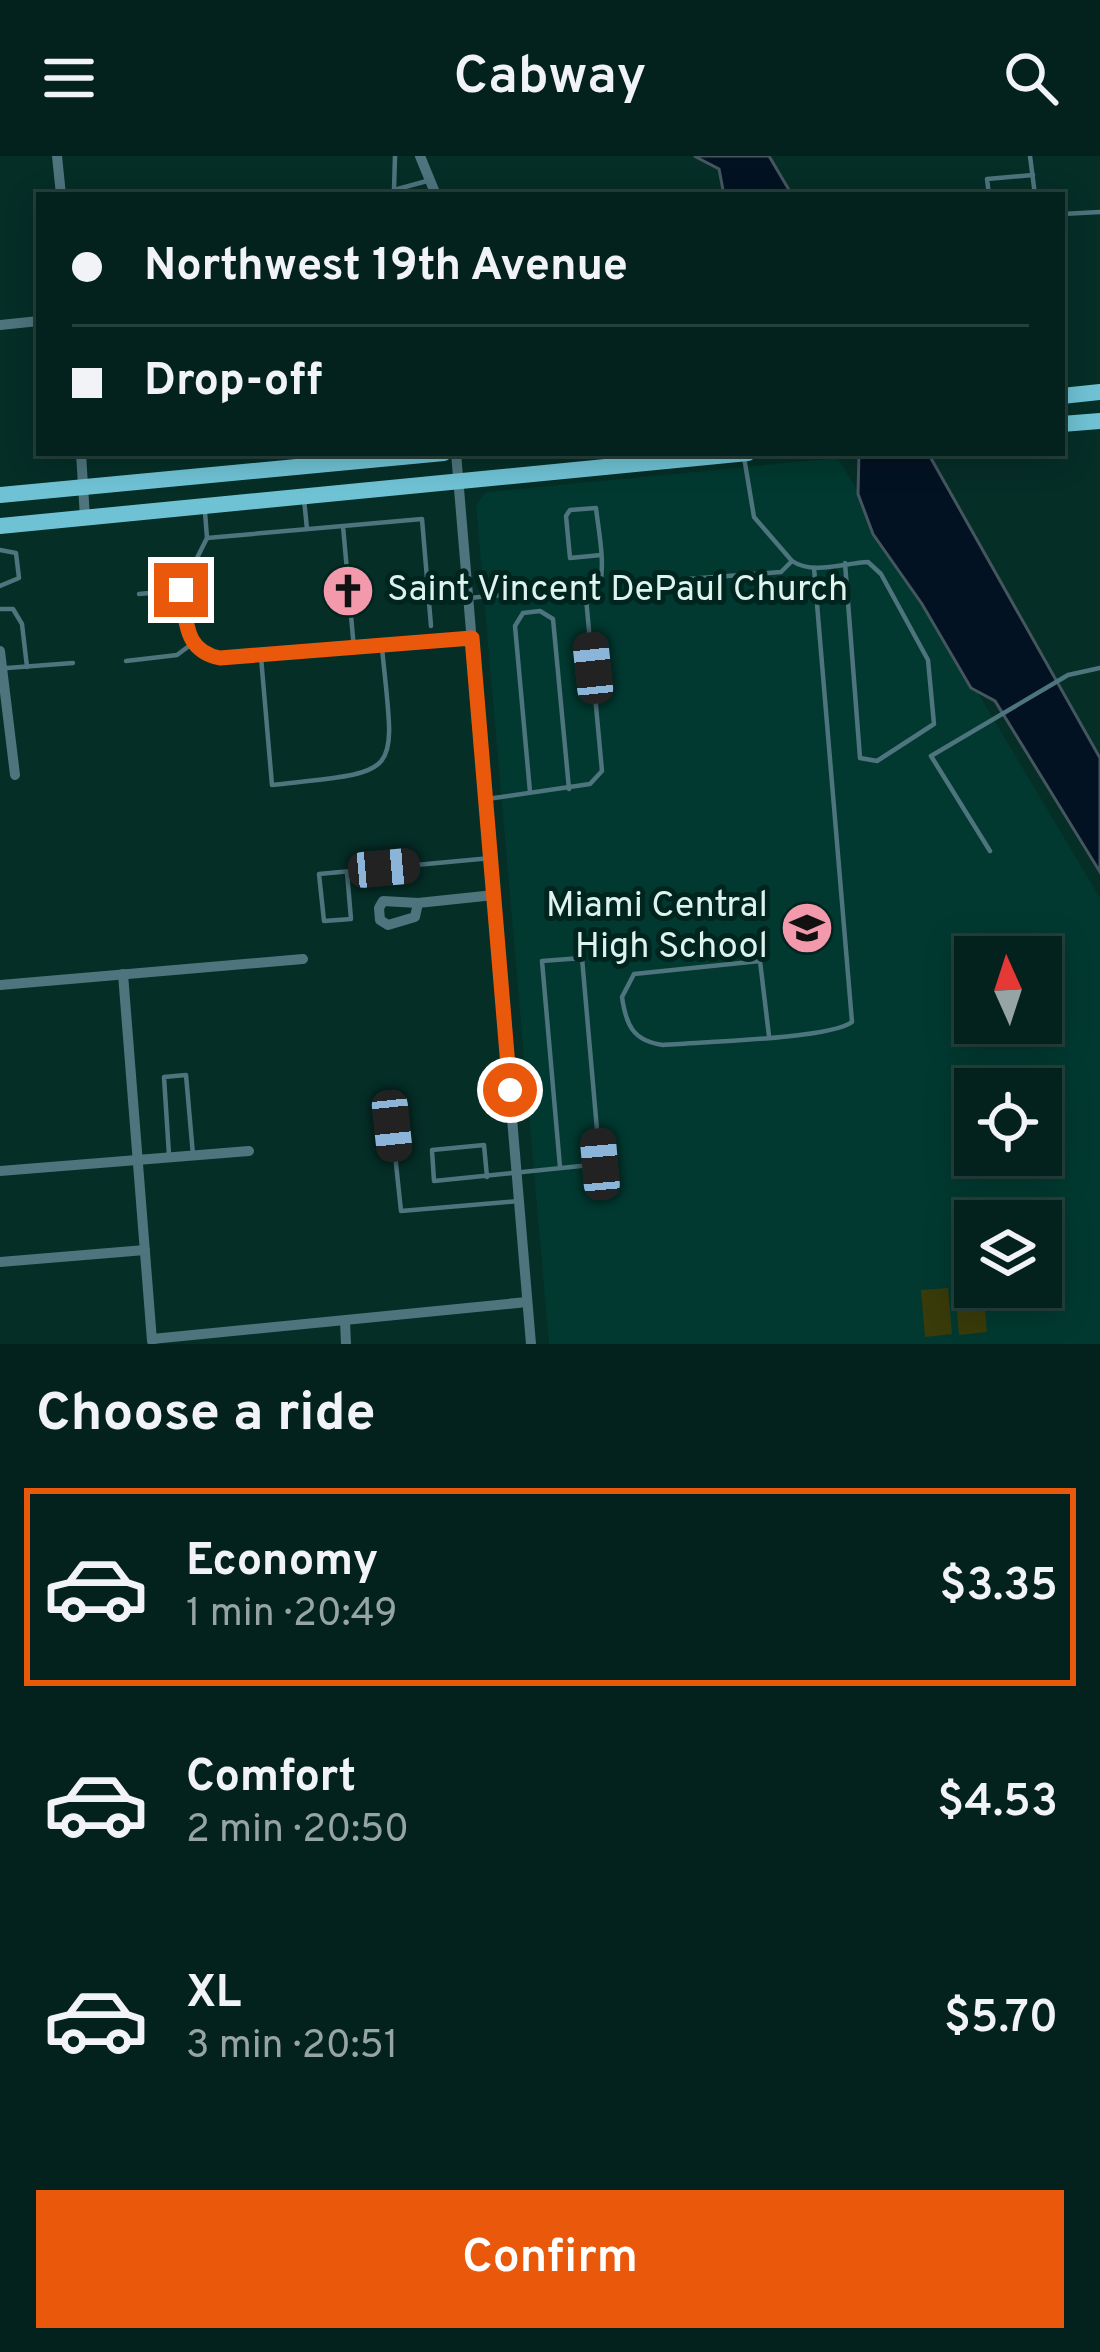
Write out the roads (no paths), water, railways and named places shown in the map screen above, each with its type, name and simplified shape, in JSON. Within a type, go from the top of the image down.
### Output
[{"type":"main road","points":[[1065,396],[1100,392]]},
{"type":"main road","points":[[1065,424],[1100,421]]},
{"type":"main road","points":[[0,495],[409,456]]},
{"type":"main road","points":[[0,526],[716,456]]},
{"type":"main road","points":[[304,497],[322,473],[350,461]]},
{"type":"street","points":[[57,156],[61,192]]},
{"type":"street","points":[[421,157],[435,192]]},
{"type":"street","points":[[0,325],[36,321]]},
{"type":"street","points":[[81,456],[86,518]]},
{"type":"street","points":[[456,456],[531,1344]]},
{"type":"street","points":[[0,651],[1,693],[9,706],[15,775]]},
{"type":"street","points":[[418,903],[494,895]]},
{"type":"street","points":[[0,985],[303,959]]},
{"type":"street","points":[[123,974],[152,1342],[527,1302]]},
{"type":"street","points":[[0,1171],[249,1151]]},
{"type":"street","points":[[0,1262],[145,1250]]},
{"type":"street","points":[[345,1321],[346,1344]]},
{"type":"lane","points":[[394,156],[394,190],[433,180]]},
{"type":"lane","points":[[1030,156],[1035,192]]},
{"type":"lane","points":[[989,192],[987,179],[1033,175]]},
{"type":"lane","points":[[1065,214],[1100,212]]},
{"type":"lane","points":[[746,456],[748,500],[754,517],[791,561],[814,568],[845,563],[868,562],[881,574],[928,660],[934,724],[877,761],[860,758],[845,563]]},
{"type":"lane","points":[[304,497],[307,529]]},
{"type":"lane","points":[[204,506],[207,538],[181,590],[193,643],[202,655],[261,657],[472,638]]},
{"type":"lane","points":[[469,598],[600,586],[601,555],[596,508],[571,510],[566,516],[570,558],[601,555]]},
{"type":"lane","points":[[207,538],[422,519],[431,626]]},
{"type":"lane","points":[[343,526],[354,649]]},
{"type":"lane","points":[[0,550],[16,553],[20,578],[0,586]]},
{"type":"lane","points":[[674,580],[781,572],[791,561]]},
{"type":"lane","points":[[769,1036],[760,962],[634,974],[622,998],[628,1028],[649,1043],[769,1036],[843,1029],[852,1022],[814,568]]},
{"type":"lane","points":[[486,800],[590,784],[602,771],[585,587]]},
{"type":"lane","points":[[139,594],[181,590]]},
{"type":"lane","points":[[0,610],[14,610],[22,624],[27,667]]},
{"type":"lane","points":[[530,792],[515,626],[523,613],[540,611],[553,619],[569,789]]},
{"type":"lane","points":[[127,661],[177,655],[193,643]]},
{"type":"lane","points":[[261,657],[272,784],[366,774],[383,764],[392,741],[382,646]]},
{"type":"lane","points":[[1,668],[73,663]]},
{"type":"lane","points":[[990,851],[931,756],[1068,675],[1100,668]]},
{"type":"lane","points":[[347,872],[351,919],[324,921],[319,874],[491,858]]},
{"type":"lane","points":[[487,1177],[484,1145],[432,1150],[434,1181],[487,1177],[517,1174],[600,1164],[582,958],[542,962],[560,1167]]},
{"type":"lane","points":[[169,1157],[164,1077],[186,1075],[193,1155]]},
{"type":"lane","points":[[392,1126],[400,1211],[519,1201]]},
{"type":"water","points":[[694,156],[769,156],[790,192],[723,192],[719,169]]},
{"type":"water","points":[[859,456],[930,456],[1100,758],[1100,872],[995,701],[971,688],[922,604],[873,534],[858,494]]},
{"type":"place","name":"Saint Vincent DePaul Church","points":[[348,591]]},
{"type":"place","name":"Miami Central High School","points":[[807,928]]}]
